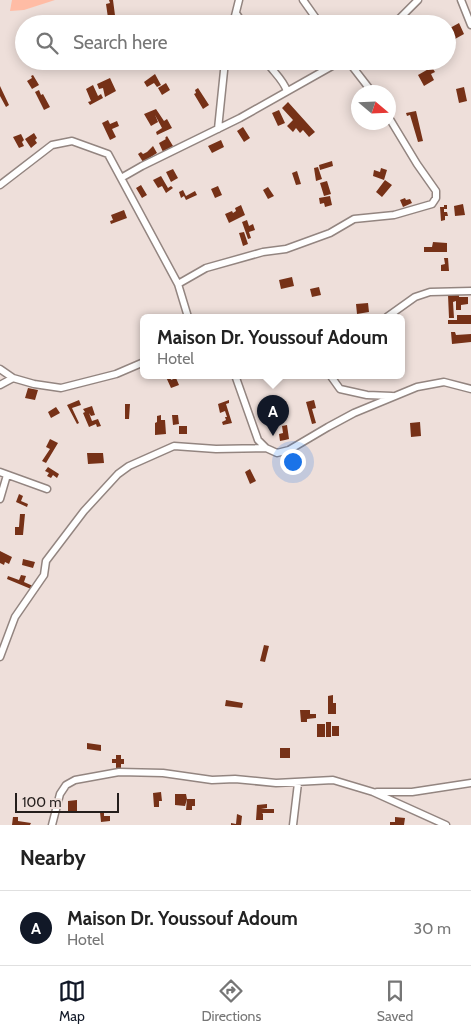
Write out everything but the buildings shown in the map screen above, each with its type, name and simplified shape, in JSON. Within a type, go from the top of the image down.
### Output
[{"type":"street","points":[[235,15],[239,0]]},
{"type":"street","points":[[303,0],[314,15]]},
{"type":"street","points":[[403,15],[418,0]]},
{"type":"street","points":[[461,0],[471,25]]},
{"type":"street","points":[[218,128],[225,70]]},
{"type":"street","points":[[272,70],[283,81],[287,91]]},
{"type":"street","points":[[121,178],[325,70]]},
{"type":"street","points":[[355,70],[367,85]]},
{"type":"street","points":[[178,284],[206,268],[263,252],[286,249],[330,233],[354,219],[394,215],[432,204],[436,198],[436,191],[396,129]]},
{"type":"street","points":[[0,185],[52,145],[72,141],[108,154],[178,284],[187,314]]},
{"type":"street","points":[[391,314],[415,297],[430,292],[471,292]]},
{"type":"street","points":[[0,369],[13,378],[34,384],[62,388],[116,374],[140,364]]},
{"type":"street","points":[[0,385],[13,378]]},
{"type":"street","points":[[236,379],[258,440],[266,448],[277,453],[289,450],[328,427],[417,387],[444,382],[471,389]]},
{"type":"street","points":[[333,379],[340,389],[367,395],[394,396]]},
{"type":"street","points":[[0,657],[15,617],[44,575],[46,561],[84,510],[118,474],[129,466],[174,446],[207,449],[266,448]]},
{"type":"street","points":[[0,472],[47,489]]},
{"type":"street","points":[[0,499],[7,475]]},
{"type":"street","points":[[52,825],[60,794],[66,784],[75,780],[119,772],[164,773],[212,780],[235,779],[276,783],[333,780],[373,792],[446,825]]},
{"type":"street","points":[[373,792],[412,792],[471,782]]},
{"type":"street","points":[[293,825],[298,783]]},
{"type":"shaded area","points":[[12,0],[55,0],[24,10],[10,11]]},
{"type":"place","name":"Maison Dr. Youssouf Adoum","points":[[273,436]]}]
